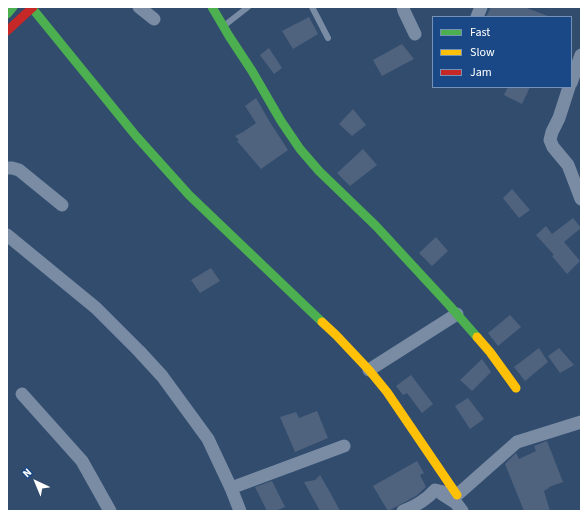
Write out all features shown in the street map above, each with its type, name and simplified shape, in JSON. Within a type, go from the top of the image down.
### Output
[{"type":"street","points":[[7,14],[14,7]]},
{"type":"street","points":[[139,7],[154,19]]},
{"type":"street","points":[[212,7],[300,149],[319,170],[376,226],[457,314],[490,352],[516,388]]},
{"type":"street","points":[[403,7],[415,34]]},
{"type":"street","points":[[7,32],[32,8],[136,136],[189,195],[336,335],[369,370],[387,392],[457,495]]},
{"type":"street","points":[[572,80],[581,55]]},
{"type":"street","points":[[570,88],[550,140],[553,147],[568,165],[581,198]]},
{"type":"street","points":[[7,168],[18,170],[62,206]]},
{"type":"street","points":[[7,235],[96,308],[139,350],[162,376],[208,439],[240,511]]},
{"type":"street","points":[[369,370],[457,314]]},
{"type":"street","points":[[22,394],[82,461],[110,511]]},
{"type":"street","points":[[457,495],[517,442],[581,422]]},
{"type":"street","points":[[231,488],[344,446]]},
{"type":"street","points":[[435,490],[457,495]]},
{"type":"street","points":[[403,511],[430,496],[435,490]]},
{"type":"street","points":[[435,490],[456,503],[462,511]]},
{"type":"lane","points":[[223,26],[248,7]]},
{"type":"lane","points":[[312,7],[328,38]]},
{"type":"building","points":[[491,7],[524,7],[548,16],[486,16]]},
{"type":"building","points":[[309,17],[318,34],[293,49],[282,31]]},
{"type":"building","points":[[402,44],[414,59],[382,76],[373,60]]},
{"type":"building","points":[[269,48],[282,68],[274,74],[260,55]]},
{"type":"building","points":[[508,88],[530,88],[522,104],[504,95]]},
{"type":"building","points":[[256,98],[288,150],[261,169],[237,141],[239,140],[235,136],[256,123],[245,106]]},
{"type":"building","points":[[353,109],[366,125],[352,136],[339,124]]},
{"type":"building","points":[[363,149],[377,165],[350,186],[337,173]]},
{"type":"building","points":[[512,189],[530,210],[519,218],[503,198]]},
{"type":"building","points":[[573,218],[581,228],[564,242],[580,261],[567,274],[552,256],[554,255],[536,235],[546,226],[552,234]]},
{"type":"building","points":[[436,237],[448,251],[432,266],[419,253]]},
{"type":"building","points":[[211,268],[220,281],[200,293],[191,280]]},
{"type":"building","points":[[510,315],[521,327],[498,346],[488,333]]},
{"type":"building","points":[[539,348],[548,362],[525,381],[514,367]]},
{"type":"building","points":[[559,348],[574,365],[560,373],[548,356]]},
{"type":"building","points":[[482,359],[491,372],[472,391],[460,380]]},
{"type":"building","points":[[411,375],[433,404],[422,413],[407,393],[403,395],[396,386]]},
{"type":"building","points":[[468,398],[484,419],[470,429],[455,406]]},
{"type":"building","points":[[317,411],[328,438],[295,452],[280,417],[296,412],[299,418]]},
{"type":"building","points":[[547,441],[563,482],[549,487],[544,491],[550,511],[524,511],[505,464],[516,453],[519,459],[536,451],[534,446]]},
{"type":"building","points":[[417,461],[424,473],[420,475],[426,487],[416,496],[388,511],[373,486]]},
{"type":"building","points":[[320,475],[340,511],[320,511],[304,482],[315,480]]},
{"type":"building","points":[[272,481],[285,507],[275,511],[267,511],[255,487]]},
{"type":"traffic: fast","points":[[7,14],[13,7]]},
{"type":"traffic: fast","points":[[212,7],[281,121],[300,149],[319,171],[376,226],[477,337]]},
{"type":"traffic: fast","points":[[32,8],[136,136],[189,195],[322,322]]},
{"type":"traffic: slow","points":[[322,322],[369,370],[387,392],[457,495]]},
{"type":"traffic: slow","points":[[477,337],[490,352],[516,388]]},
{"type":"traffic: jam","points":[[7,31],[33,7]]}]
